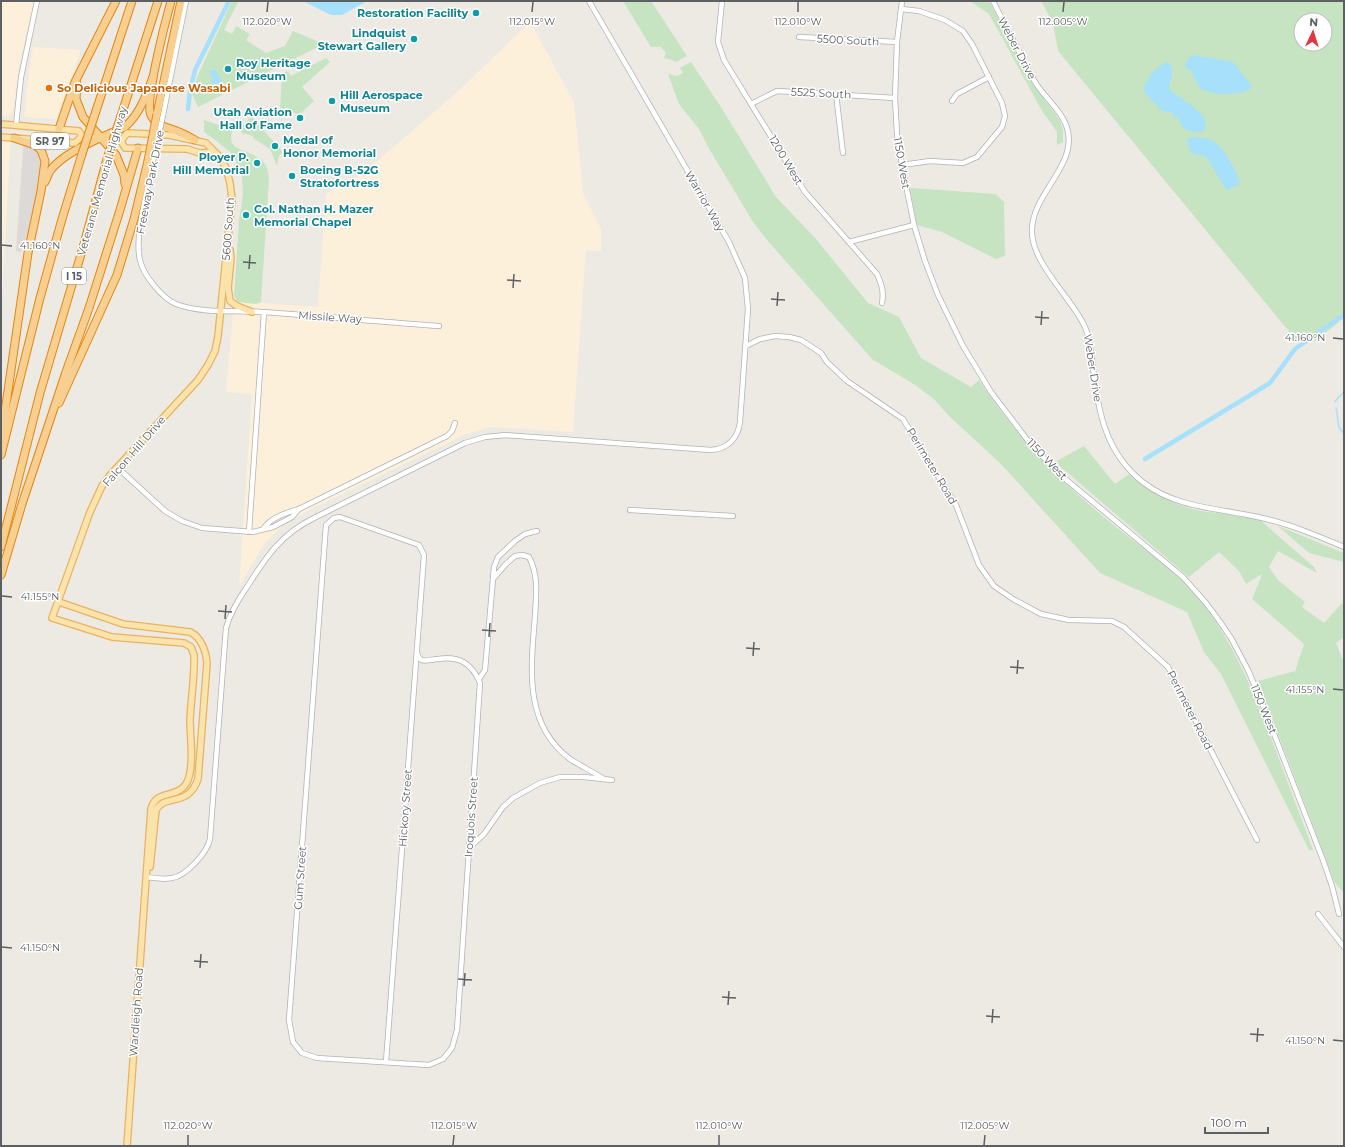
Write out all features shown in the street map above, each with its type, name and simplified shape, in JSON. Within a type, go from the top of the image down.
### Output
[{"type":"highway","points":[[59,128],[78,76],[116,1]]},
{"type":"highway","name":"I 15","points":[[1,455],[21,369],[62,219],[132,1]]},
{"type":"highway","name":"Veterans Memorial Highway","points":[[1,547],[40,393],[84,244],[107,159],[158,1]]},
{"type":"highway","points":[[41,191],[50,170],[65,156],[74,150],[126,126],[133,120],[146,97],[153,76],[171,1]]},
{"type":"highway","points":[[48,427],[72,377],[117,274],[150,161],[181,1]]},
{"type":"highway","points":[[78,76],[76,99],[79,110],[83,117],[116,156],[124,175],[126,188]]},
{"type":"highway","points":[[153,76],[150,115],[159,124],[195,140]]},
{"type":"highway","points":[[1,439],[28,253],[44,169],[43,154],[41,150],[35,146],[14,138]]},
{"type":"highway","points":[[1,575],[22,504],[89,308],[138,148]]},
{"type":"main road","name":"SR 97","points":[[1,124],[59,128],[79,131],[82,136]]},
{"type":"main road","name":"5600 South","points":[[121,141],[127,133],[169,135],[206,142],[221,159],[230,183],[232,199],[221,311]]},
{"type":"main road","name":"SR 97","points":[[82,136],[121,141],[125,148],[187,149],[200,153],[214,152]]},
{"type":"main road","name":"SR 97","points":[[1,137],[75,143],[82,136]]},
{"type":"main road","points":[[228,240],[231,258],[228,288],[230,301],[237,306],[252,312]]},
{"type":"main road","name":"Falcon Hill Drive","points":[[146,877],[152,806],[155,800],[160,796],[181,789],[186,784],[189,776],[191,748],[190,720],[194,652],[191,647],[184,643],[112,637],[51,621],[90,512],[102,486],[185,394],[208,365],[215,351],[221,311]]},
{"type":"main road","points":[[59,602],[126,624],[190,632],[199,639],[205,651],[207,663],[198,779],[188,795],[178,800],[165,802],[159,805],[156,810],[151,859],[146,877]]},
{"type":"main road","name":"Wardleigh Road","points":[[126,1146],[146,877]]},
{"type":"street","points":[[16,126],[18,97],[24,56],[37,1]]},
{"type":"street","name":"Freeway Park Drive","points":[[160,115],[186,1]]},
{"type":"street","name":"Warrior Way","points":[[146,877],[168,879],[179,876],[192,865],[207,848],[210,839],[224,639],[227,623],[234,607],[267,557],[276,545],[294,530],[307,521],[355,497],[465,443],[480,438],[506,435],[711,450],[722,448],[732,441],[739,430],[748,309],[745,278],[729,242],[588,1]]},
{"type":"street","name":"1200 West","points":[[722,1],[718,42],[724,60],[805,192],[877,274],[884,295],[882,303]]},
{"type":"street","name":"1150 West","points":[[902,1],[897,42],[895,98],[897,134],[914,225],[925,261],[938,295],[963,346],[991,392],[1029,442],[1057,472],[1183,577],[1206,603],[1231,638],[1248,670],[1262,703],[1323,860],[1332,886],[1339,914]]},
{"type":"street","name":"Weber Drive","points":[[993,1],[1037,84],[1065,122],[1068,130],[1068,151],[1036,209],[1032,237],[1034,246],[1042,263],[1073,306],[1086,329],[1100,414],[1108,437],[1116,453],[1143,482],[1164,496],[1199,507],[1250,515],[1278,522],[1319,536],[1344,547]]},
{"type":"street","points":[[901,9],[919,11],[945,20],[963,31],[972,44],[1002,103],[1005,116],[1002,127],[977,157],[963,163],[930,161],[902,165]]},
{"type":"street","name":"5500 South","points":[[799,37],[897,42]]},
{"type":"street","points":[[952,101],[956,94],[989,77]]},
{"type":"street","name":"5525 South","points":[[751,104],[777,91],[895,98]]},
{"type":"street","points":[[836,94],[843,152]]},
{"type":"street","name":"Freeway Park Drive","points":[[150,161],[138,245],[140,261],[143,269],[160,293],[174,303],[189,307],[221,311]]},
{"type":"street","points":[[849,242],[914,225]]},
{"type":"street","name":"Missile Way","points":[[221,311],[264,312],[439,326]]},
{"type":"street","points":[[249,532],[264,312]]},
{"type":"street","name":"Perimeter Road","points":[[746,346],[760,339],[775,336],[801,340],[821,353],[826,362],[846,381],[903,419],[956,505],[979,566],[994,586],[1012,599],[1041,614],[1069,620],[1112,621],[1124,627],[1168,667],[1257,840]]},
{"type":"street","points":[[118,468],[160,508],[182,522],[202,528],[249,532],[257,531],[289,519],[295,515],[299,509],[447,436],[452,431],[455,423]]},
{"type":"street","points":[[630,510],[733,516]]},
{"type":"street","name":"Hickory Street","points":[[326,526],[334,518],[340,517],[419,545],[424,554],[386,1062]]},
{"type":"street","name":"Gum Street","points":[[326,526],[289,1020],[293,1042],[302,1053],[317,1058],[429,1064],[443,1059],[452,1048],[457,1030]]},
{"type":"street","points":[[417,653],[418,658],[423,661],[449,657],[461,661],[469,665],[479,679],[485,670],[494,566],[498,557],[515,541],[525,534],[537,530]]},
{"type":"street","points":[[493,580],[505,565],[515,556],[522,555],[529,557],[533,565],[537,584],[531,685],[539,718],[557,747],[569,758],[604,779]]},
{"type":"street","name":"Iroquois Street","points":[[457,1030],[480,683],[479,679]]},
{"type":"street","points":[[469,848],[484,834],[503,807],[527,789],[560,777],[584,777],[612,780]]},
{"type":"street","points":[[1318,914],[1344,947]]},
{"type":"shaded area","points":[[1,1],[35,1],[19,68],[13,112],[9,116],[1,115]]},
{"type":"shaded area","points":[[530,22],[574,102],[583,193],[601,229],[601,251],[586,250],[573,432],[491,427],[464,435],[305,512],[282,526],[264,544],[239,587],[252,394],[226,392],[234,301],[318,307],[326,194],[361,175],[455,94]]},
{"type":"shaded area","points":[[33,47],[81,50],[56,119],[24,117]]},
{"type":"shaded area","points":[[1,133],[11,133],[1,316]]},
{"type":"shaded area","points":[[24,135],[50,138],[30,228],[21,252],[16,251]]},
{"type":"green space","points":[[232,1],[238,2],[224,30],[232,34],[236,26],[250,34],[246,40],[266,53],[285,46],[293,31],[324,44],[198,107],[192,94],[197,77]]},
{"type":"green space","points":[[623,1],[651,1],[687,56],[676,62],[664,58],[666,53],[661,47],[651,47]]},
{"type":"green space","points":[[970,1],[989,1],[1034,86],[1060,120],[1063,130],[1063,142],[1057,145],[1057,132],[1042,111],[989,14]]},
{"type":"green space","points":[[1041,1],[1344,1],[1344,318],[1315,341],[1308,333],[1297,341],[1058,51],[1053,23]]},
{"type":"green space","points":[[326,58],[330,62],[302,87],[314,101],[299,115],[289,110],[280,110],[282,74],[288,71],[291,76]]},
{"type":"green space","points":[[691,62],[721,107],[776,197],[816,239],[868,303],[899,317],[921,358],[971,387],[979,380],[1019,434],[1049,467],[1098,512],[1154,556],[1193,591],[1216,622],[1236,657],[1254,694],[1313,850],[1309,850],[1221,674],[1204,652],[1187,612],[1100,573],[1000,463],[949,416],[934,399],[915,385],[872,359],[767,240],[753,222],[708,147],[699,129],[679,104],[668,74],[677,76],[683,73],[680,68]]},
{"type":"green space","points":[[251,116],[283,152],[279,156],[277,166],[270,149],[253,138],[253,136],[241,133],[243,126]]},
{"type":"green space","points":[[204,120],[233,130],[231,138],[232,143],[236,147],[260,159],[265,164],[267,170],[269,179],[261,302],[256,304],[238,302],[234,296],[239,221],[243,194],[242,177],[236,161],[230,152],[204,132]]},
{"type":"green space","points":[[910,188],[996,194],[1004,202],[1005,256],[996,259],[942,232],[917,225]]},
{"type":"green space","points":[[1084,446],[1115,484],[1129,474],[1154,492],[1181,506],[1202,511],[1260,520],[1314,567],[1317,573],[1278,551],[1269,567],[1278,580],[1305,602],[1302,607],[1324,623],[1344,601],[1344,637],[1336,643],[1344,663],[1344,893],[1335,883],[1258,681],[1295,671],[1304,644],[1252,599],[1262,574],[1246,584],[1239,571],[1219,552],[1189,577],[1055,462]]},
{"type":"green space","points":[[1278,526],[1344,553],[1344,562],[1309,553]]},
{"type":"water","points":[[303,1],[367,1],[342,15],[331,15]]},
{"type":"water","points":[[1194,55],[1233,62],[1251,85],[1251,88],[1246,91],[1233,94],[1219,94],[1206,91],[1201,88],[1195,80],[1192,71],[1187,69],[1185,66],[1191,56]]},
{"type":"water","points":[[1168,62],[1172,68],[1169,89],[1201,114],[1205,119],[1205,130],[1194,132],[1183,128],[1180,121],[1171,112],[1162,111],[1144,92],[1148,78],[1155,70]]},
{"type":"water","points":[[211,70],[217,70],[217,74],[222,80],[220,83],[212,84],[211,82],[213,79],[209,72]]},
{"type":"water","points":[[1192,137],[1209,139],[1221,148],[1235,170],[1240,181],[1239,184],[1228,190],[1225,188],[1205,156],[1191,153],[1187,142],[1188,139]]},
{"type":"waterway","points":[[188,109],[190,91],[195,70],[229,1]]},
{"type":"waterway","points":[[1145,459],[1270,383],[1295,349],[1344,315]]},
{"type":"waterway","points":[[1335,402],[1344,392]]},
{"type":"waterway","points":[[1336,408],[1339,427],[1344,434]]},
{"type":"place","name":"Restoration Facility","points":[[476,13]]},
{"type":"place","name":"Lindquist Stewart Gallery","points":[[414,39]]},
{"type":"place","name":"Roy Heritage Museum","points":[[228,69]]},
{"type":"place","name":"So Delicious Japanese Wasabi","points":[[49,88]]},
{"type":"place","name":"Hill Aerospace Museum","points":[[332,101]]},
{"type":"place","name":"Utah Aviation Hall of Fame","points":[[300,118]]},
{"type":"place","name":"Medal of Honor Memorial","points":[[275,146]]},
{"type":"place","name":"Ployer P. Hill Memorial","points":[[257,163]]},
{"type":"place","name":"Boeing B-52G Stratofortress","points":[[292,176]]},
{"type":"place","name":"Col. Nathan H. Mazer Memorial Chapel","points":[[246,215]]}]
